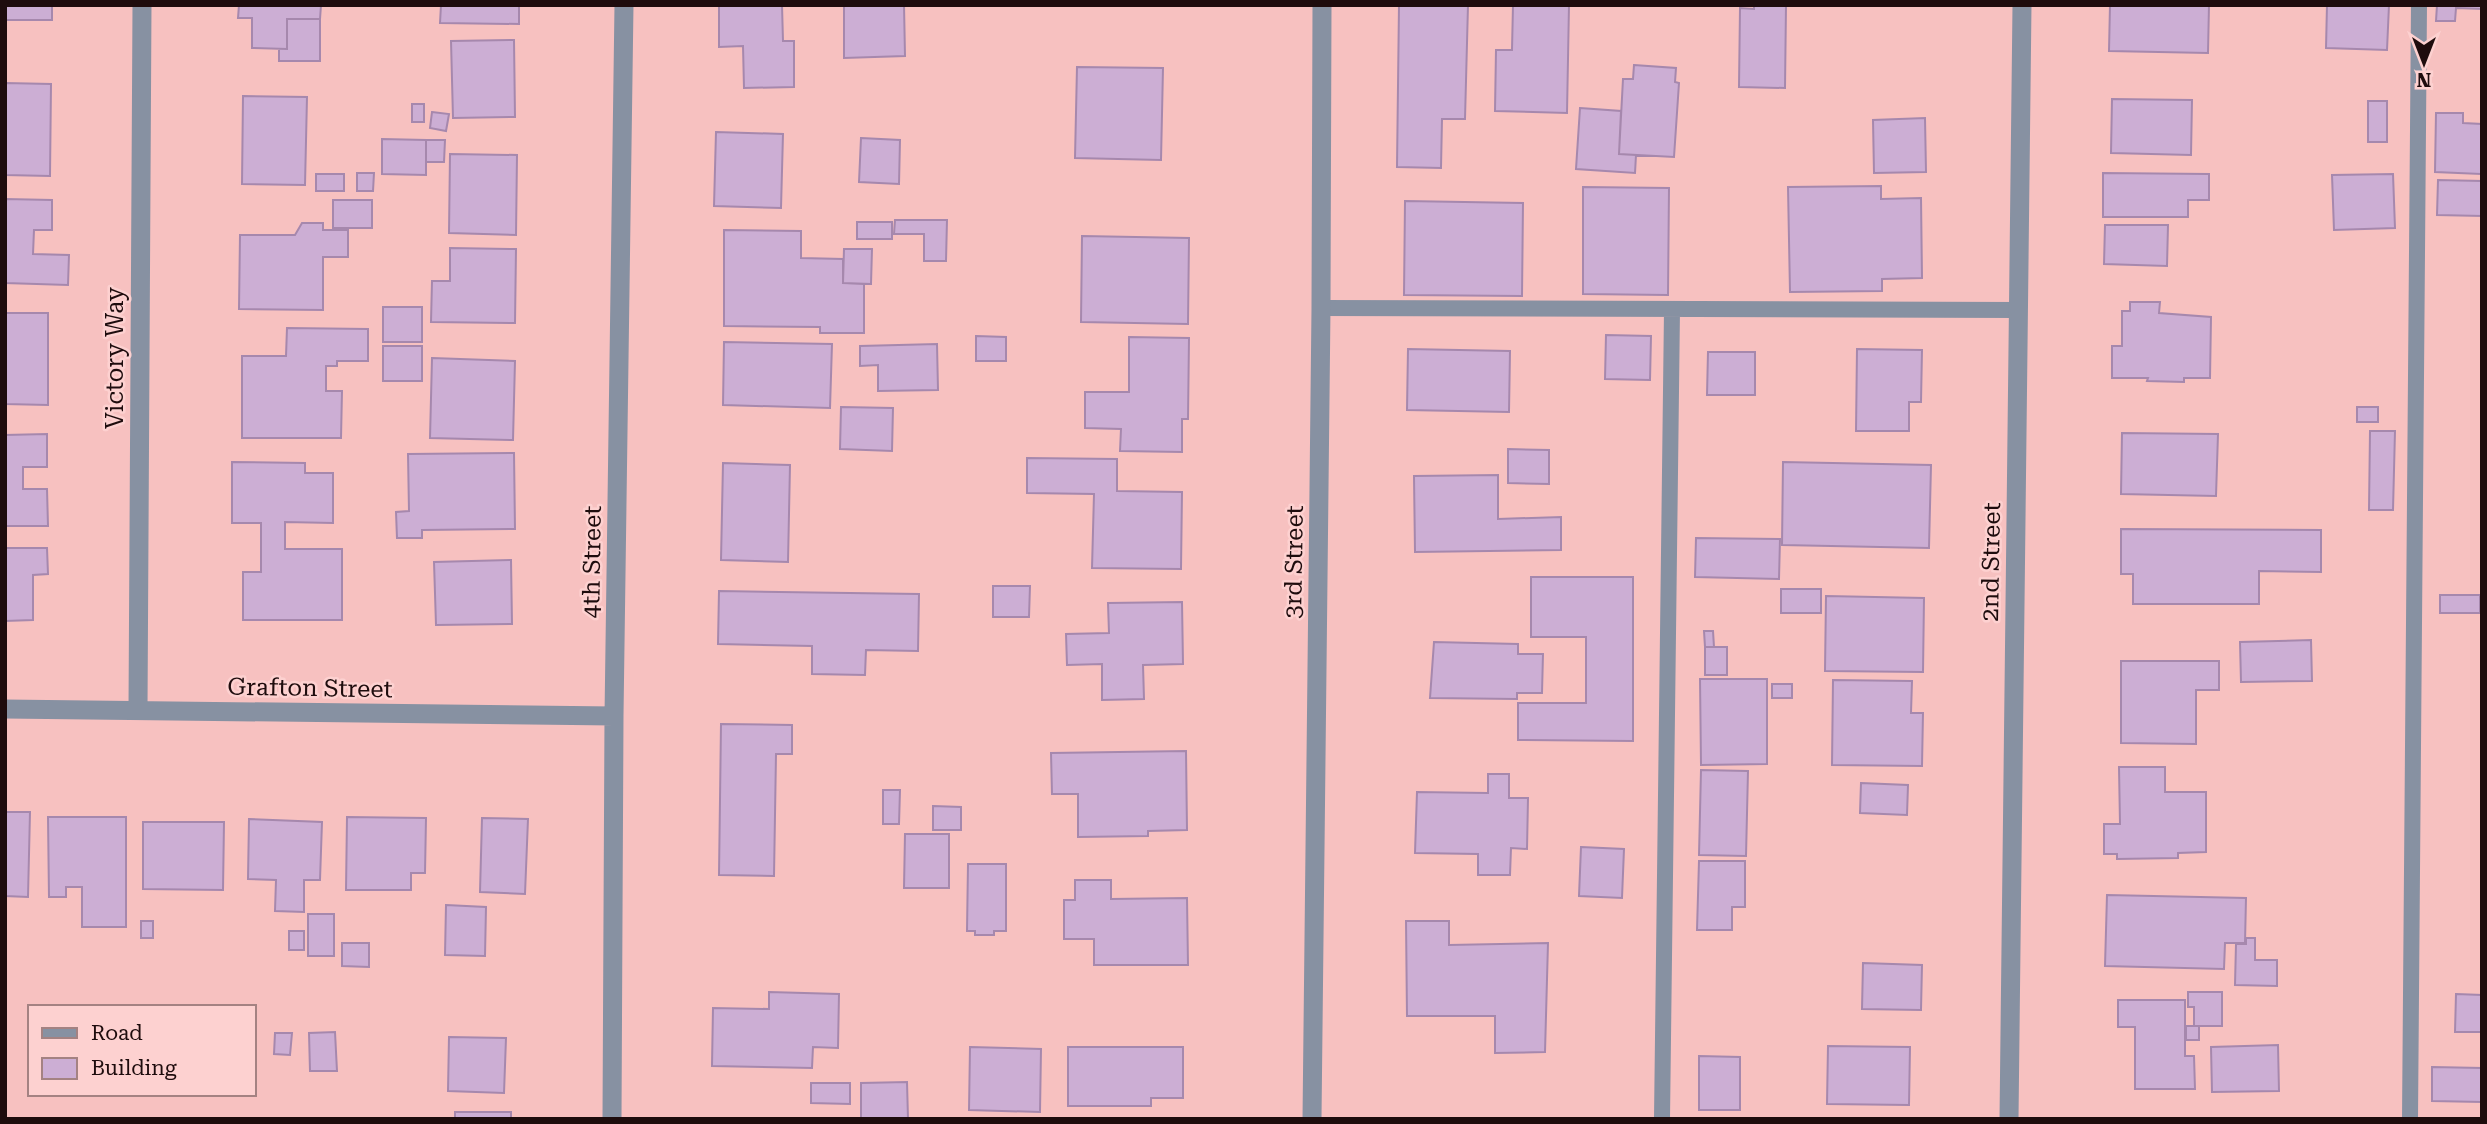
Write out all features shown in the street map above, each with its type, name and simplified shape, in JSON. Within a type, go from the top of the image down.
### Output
[{"type":"street","name":"Victory Way","points":[[138,710],[142,5]]},
{"type":"street","name":"4th Street","points":[[612,1119],[614,716],[624,5]]},
{"type":"street","name":"3rd Street","points":[[1312,1119],[1322,5]]},
{"type":"street","name":"2nd Street","points":[[2009,1119],[2022,5]]},
{"type":"street","name":"Grafton Street","points":[[5,709],[614,716]]},
{"type":"lane","points":[[2410,1119],[2420,5]]},
{"type":"lane","points":[[1321,308],[2018,310]]},
{"type":"lane","points":[[1662,1119],[1672,310]]},
{"type":"building","points":[[5,5],[52,5],[52,20],[5,20]]},
{"type":"building","points":[[239,5],[321,5],[320,19],[287,19],[287,49],[252,48],[252,18],[238,18]]},
{"type":"building","points":[[441,5],[519,5],[519,24],[440,23]]},
{"type":"building","points":[[719,5],[782,5],[783,41],[794,41],[794,87],[744,88],[743,46],[719,47]]},
{"type":"building","points":[[844,5],[904,5],[905,56],[844,58]]},
{"type":"building","points":[[1399,5],[1468,5],[1465,119],[1442,119],[1441,168],[1397,167]]},
{"type":"building","points":[[1513,5],[1569,5],[1567,113],[1495,111],[1496,50],[1512,50]]},
{"type":"building","points":[[1754,5],[1786,5],[1785,88],[1739,87],[1740,8],[1754,9]]},
{"type":"building","points":[[2110,5],[2209,5],[2208,53],[2109,51]]},
{"type":"building","points":[[2327,5],[2389,5],[2387,50],[2326,48]]},
{"type":"building","points":[[2437,5],[2482,5],[2482,9],[2456,8],[2455,21],[2436,21]]},
{"type":"building","points":[[287,19],[320,19],[320,61],[279,61],[279,49],[287,49]]},
{"type":"building","points":[[514,40],[515,117],[453,118],[451,41]]},
{"type":"building","points":[[1634,65],[1676,68],[1675,82],[1679,83],[1674,157],[1619,154],[1623,79],[1633,79]]},
{"type":"building","points":[[1077,67],[1163,68],[1161,160],[1075,158]]},
{"type":"building","points":[[5,83],[51,84],[50,176],[5,175]]},
{"type":"building","points":[[243,96],[307,97],[305,185],[242,184]]},
{"type":"building","points":[[2112,99],[2192,100],[2191,155],[2111,153]]},
{"type":"building","points":[[2368,101],[2387,101],[2387,142],[2368,142]]},
{"type":"building","points":[[412,104],[424,104],[424,122],[412,122]]},
{"type":"building","points":[[1580,108],[1621,111],[1619,154],[1636,155],[1635,173],[1576,169]]},
{"type":"building","points":[[432,112],[449,114],[446,131],[430,128]]},
{"type":"building","points":[[2436,113],[2463,113],[2463,123],[2482,124],[2481,174],[2435,172]]},
{"type":"building","points":[[1925,118],[1926,172],[1874,173],[1873,120]]},
{"type":"building","points":[[716,132],[783,134],[781,208],[714,206]]},
{"type":"building","points":[[861,138],[900,140],[899,184],[859,182]]},
{"type":"building","points":[[382,139],[426,140],[426,175],[382,174]]},
{"type":"building","points":[[426,140],[445,140],[444,162],[426,162]]},
{"type":"building","points":[[450,154],[517,155],[516,235],[449,233]]},
{"type":"building","points":[[357,173],[374,173],[373,191],[357,191]]},
{"type":"building","points":[[2103,173],[2209,174],[2209,200],[2188,200],[2188,217],[2103,217]]},
{"type":"building","points":[[316,174],[344,174],[344,191],[316,191]]},
{"type":"building","points":[[2393,174],[2395,228],[2334,230],[2332,175]]},
{"type":"building","points":[[2438,180],[2482,181],[2482,216],[2437,215]]},
{"type":"building","points":[[1881,186],[1881,199],[1921,198],[1922,278],[1882,279],[1882,291],[1790,292],[1788,187]]},
{"type":"building","points":[[1583,187],[1669,188],[1668,295],[1583,294]]},
{"type":"building","points":[[5,199],[52,200],[52,230],[34,230],[33,254],[69,255],[68,285],[5,283]]},
{"type":"building","points":[[333,200],[372,200],[372,228],[333,228]]},
{"type":"building","points":[[1405,201],[1523,203],[1522,296],[1404,295]]},
{"type":"building","points":[[895,220],[947,220],[946,261],[924,261],[924,234],[894,234]]},
{"type":"building","points":[[857,222],[892,222],[892,239],[857,239]]},
{"type":"building","points":[[302,223],[323,223],[323,230],[348,230],[348,257],[323,257],[323,310],[239,309],[240,235],[295,235]]},
{"type":"building","points":[[2105,225],[2168,225],[2167,266],[2104,264]]},
{"type":"building","points":[[724,230],[801,231],[801,258],[843,259],[843,283],[864,284],[864,333],[820,333],[820,327],[724,326]]},
{"type":"building","points":[[1082,236],[1189,238],[1188,324],[1081,322]]},
{"type":"building","points":[[450,248],[516,249],[515,323],[431,322],[432,281],[450,281]]},
{"type":"building","points":[[844,249],[872,249],[871,284],[843,283]]},
{"type":"building","points":[[2130,302],[2160,302],[2159,313],[2211,317],[2210,378],[2184,378],[2184,382],[2112,378],[2112,346],[2122,346],[2122,311],[2130,311]]},
{"type":"building","points":[[383,307],[422,307],[422,342],[383,342]]},
{"type":"building","points":[[5,313],[48,313],[48,405],[5,404]]},
{"type":"building","points":[[287,328],[368,329],[368,361],[337,361],[337,366],[326,366],[326,391],[342,391],[341,438],[242,438],[242,356],[286,356]]},
{"type":"building","points":[[1606,335],[1651,336],[1650,380],[1605,379]]},
{"type":"building","points":[[976,336],[1006,337],[1006,361],[976,361]]},
{"type":"building","points":[[1129,337],[1189,338],[1188,419],[1182,419],[1182,452],[1120,451],[1121,429],[1085,428],[1085,392],[1129,392]]},
{"type":"building","points":[[724,342],[832,344],[830,408],[723,405]]},
{"type":"building","points":[[937,344],[938,390],[878,391],[878,365],[860,366],[860,346]]},
{"type":"building","points":[[383,346],[422,346],[422,381],[383,381]]},
{"type":"building","points":[[1408,349],[1510,351],[1509,412],[1407,410]]},
{"type":"building","points":[[1857,349],[1922,350],[1921,402],[1909,402],[1909,431],[1856,431]]},
{"type":"building","points":[[1708,352],[1755,352],[1755,395],[1707,395]]},
{"type":"building","points":[[432,358],[515,361],[513,440],[430,438]]},
{"type":"building","points":[[841,407],[893,408],[892,451],[840,449]]},
{"type":"building","points":[[2357,407],[2378,407],[2378,422],[2357,422]]},
{"type":"building","points":[[2370,431],[2395,431],[2393,510],[2369,510]]},
{"type":"building","points":[[2122,433],[2218,434],[2216,496],[2121,494]]},
{"type":"building","points":[[47,434],[47,467],[23,467],[23,489],[47,489],[48,526],[5,526],[5,435]]},
{"type":"building","points":[[1508,449],[1549,450],[1549,484],[1508,483]]},
{"type":"building","points":[[514,453],[515,529],[422,530],[422,538],[397,538],[396,512],[409,511],[408,454]]},
{"type":"building","points":[[1027,458],[1117,459],[1117,491],[1182,492],[1181,569],[1092,568],[1094,494],[1027,493]]},
{"type":"building","points":[[232,462],[305,463],[305,473],[333,473],[333,523],[285,522],[285,549],[342,549],[342,620],[243,620],[243,572],[261,572],[261,523],[232,523]]},
{"type":"building","points":[[1783,462],[1931,465],[1929,548],[1782,545]]},
{"type":"building","points":[[723,463],[790,465],[788,562],[721,560]]},
{"type":"building","points":[[1498,475],[1498,519],[1561,517],[1561,550],[1415,552],[1414,476]]},
{"type":"building","points":[[2121,529],[2321,530],[2321,572],[2259,571],[2259,604],[2133,604],[2133,574],[2121,574]]},
{"type":"building","points":[[1696,538],[1780,539],[1779,579],[1695,577]]},
{"type":"building","points":[[5,548],[47,548],[48,574],[33,575],[33,620],[5,621]]},
{"type":"building","points":[[511,560],[512,624],[436,625],[434,562]]},
{"type":"building","points":[[1531,577],[1633,577],[1633,741],[1518,740],[1518,703],[1586,703],[1586,637],[1531,637]]},
{"type":"building","points":[[993,586],[1030,586],[1029,617],[993,617]]},
{"type":"building","points":[[1781,589],[1821,589],[1821,613],[1781,613]]},
{"type":"building","points":[[719,591],[919,594],[918,651],[866,650],[865,675],[812,674],[812,646],[718,644]]},
{"type":"building","points":[[2440,595],[2480,595],[2480,613],[2440,613]]},
{"type":"building","points":[[1826,596],[1924,598],[1923,672],[1825,671]]},
{"type":"building","points":[[1182,602],[1183,664],[1143,665],[1144,699],[1102,700],[1102,664],[1067,665],[1066,634],[1109,633],[1108,603]]},
{"type":"building","points":[[1704,631],[1713,631],[1714,647],[1705,647]]},
{"type":"building","points":[[2311,640],[2312,681],[2241,682],[2240,642]]},
{"type":"building","points":[[1434,642],[1518,644],[1518,654],[1543,654],[1542,693],[1517,693],[1517,699],[1430,698]]},
{"type":"building","points":[[1705,647],[1727,647],[1727,675],[1705,675]]},
{"type":"building","points":[[2121,661],[2219,661],[2219,690],[2196,690],[2196,744],[2121,743]]},
{"type":"building","points":[[1700,679],[1767,679],[1767,764],[1701,765]]},
{"type":"building","points":[[1833,680],[1912,681],[1911,713],[1923,713],[1922,766],[1832,765]]},
{"type":"building","points":[[1772,684],[1792,684],[1792,698],[1772,698]]},
{"type":"building","points":[[721,724],[792,725],[792,754],[776,754],[774,876],[719,875]]},
{"type":"building","points":[[1186,751],[1187,830],[1148,831],[1148,836],[1078,837],[1078,794],[1052,794],[1051,753]]},
{"type":"building","points":[[2119,767],[2165,767],[2165,792],[2206,792],[2206,852],[2178,853],[2178,858],[2117,859],[2117,854],[2104,854],[2104,824],[2120,824]]},
{"type":"building","points":[[1701,770],[1748,771],[1746,856],[1699,855]]},
{"type":"building","points":[[1488,774],[1509,774],[1509,798],[1528,798],[1527,849],[1511,848],[1510,875],[1478,875],[1478,854],[1415,853],[1417,792],[1488,793]]},
{"type":"building","points":[[1861,783],[1908,785],[1907,815],[1860,813]]},
{"type":"building","points":[[883,790],[900,790],[899,824],[883,824]]},
{"type":"building","points":[[933,806],[961,807],[961,830],[933,830]]},
{"type":"building","points":[[5,812],[30,812],[28,897],[5,896]]},
{"type":"building","points":[[48,817],[126,817],[126,927],[82,927],[82,887],[66,887],[66,897],[49,897]]},
{"type":"building","points":[[347,817],[426,818],[425,873],[411,873],[411,890],[346,890]]},
{"type":"building","points":[[482,818],[528,819],[525,894],[480,892]]},
{"type":"building","points":[[249,819],[322,822],[320,880],[304,880],[304,912],[275,911],[276,880],[248,879]]},
{"type":"building","points":[[143,822],[224,822],[223,890],[143,889]]},
{"type":"building","points":[[905,834],[949,834],[949,888],[904,888]]},
{"type":"building","points":[[1581,847],[1624,849],[1622,898],[1579,896]]},
{"type":"building","points":[[1699,861],[1745,861],[1745,907],[1732,907],[1732,930],[1697,930]]},
{"type":"building","points":[[968,864],[1006,864],[1006,931],[994,931],[994,935],[975,935],[975,931],[967,931]]},
{"type":"building","points":[[1075,880],[1111,880],[1111,899],[1187,898],[1188,965],[1094,965],[1094,939],[1064,939],[1064,900],[1075,900]]},
{"type":"building","points":[[2107,895],[2246,898],[2245,943],[2225,943],[2224,969],[2105,966]]},
{"type":"building","points":[[446,905],[486,907],[485,956],[445,955]]},
{"type":"building","points":[[308,914],[334,914],[334,956],[308,956]]},
{"type":"building","points":[[141,921],[153,921],[153,938],[141,938]]},
{"type":"building","points":[[1406,921],[1449,921],[1449,945],[1548,943],[1545,1052],[1495,1053],[1495,1016],[1407,1016]]},
{"type":"building","points":[[289,931],[304,931],[304,950],[289,950]]},
{"type":"building","points":[[2246,938],[2255,938],[2255,960],[2277,960],[2277,986],[2235,985],[2236,944],[2246,944]]},
{"type":"building","points":[[342,943],[369,943],[369,967],[342,966]]},
{"type":"building","points":[[1863,963],[1922,965],[1921,1010],[1862,1009]]},
{"type":"building","points":[[769,992],[839,994],[838,1048],[813,1047],[812,1068],[712,1066],[713,1008],[769,1009]]},
{"type":"building","points":[[2188,992],[2222,992],[2222,1026],[2194,1026],[2194,1007],[2188,1007]]},
{"type":"building","points":[[2456,994],[2482,995],[2482,1032],[2455,1032]]},
{"type":"building","points":[[2118,1000],[2185,1000],[2185,1056],[2194,1056],[2195,1089],[2135,1089],[2135,1027],[2118,1027]]},
{"type":"building","points":[[2186,1026],[2199,1026],[2199,1040],[2186,1040]]},
{"type":"building","points":[[335,1032],[337,1071],[310,1071],[309,1033]]},
{"type":"building","points":[[275,1033],[292,1033],[290,1055],[274,1054]]},
{"type":"building","points":[[449,1037],[506,1038],[504,1093],[448,1091]]},
{"type":"building","points":[[2278,1045],[2279,1091],[2212,1092],[2211,1047]]},
{"type":"building","points":[[1828,1046],[1910,1047],[1909,1105],[1827,1104]]},
{"type":"building","points":[[970,1047],[1041,1049],[1040,1112],[969,1110]]},
{"type":"building","points":[[1068,1047],[1183,1047],[1183,1098],[1151,1098],[1151,1106],[1068,1106]]},
{"type":"building","points":[[1699,1056],[1740,1057],[1740,1110],[1699,1110]]},
{"type":"building","points":[[2432,1067],[2482,1068],[2482,1102],[2432,1101]]},
{"type":"building","points":[[907,1082],[908,1119],[861,1119],[861,1083]]},
{"type":"building","points":[[811,1083],[850,1083],[850,1104],[811,1103]]},
{"type":"building","points":[[455,1112],[511,1112],[511,1119],[455,1119]]}]
